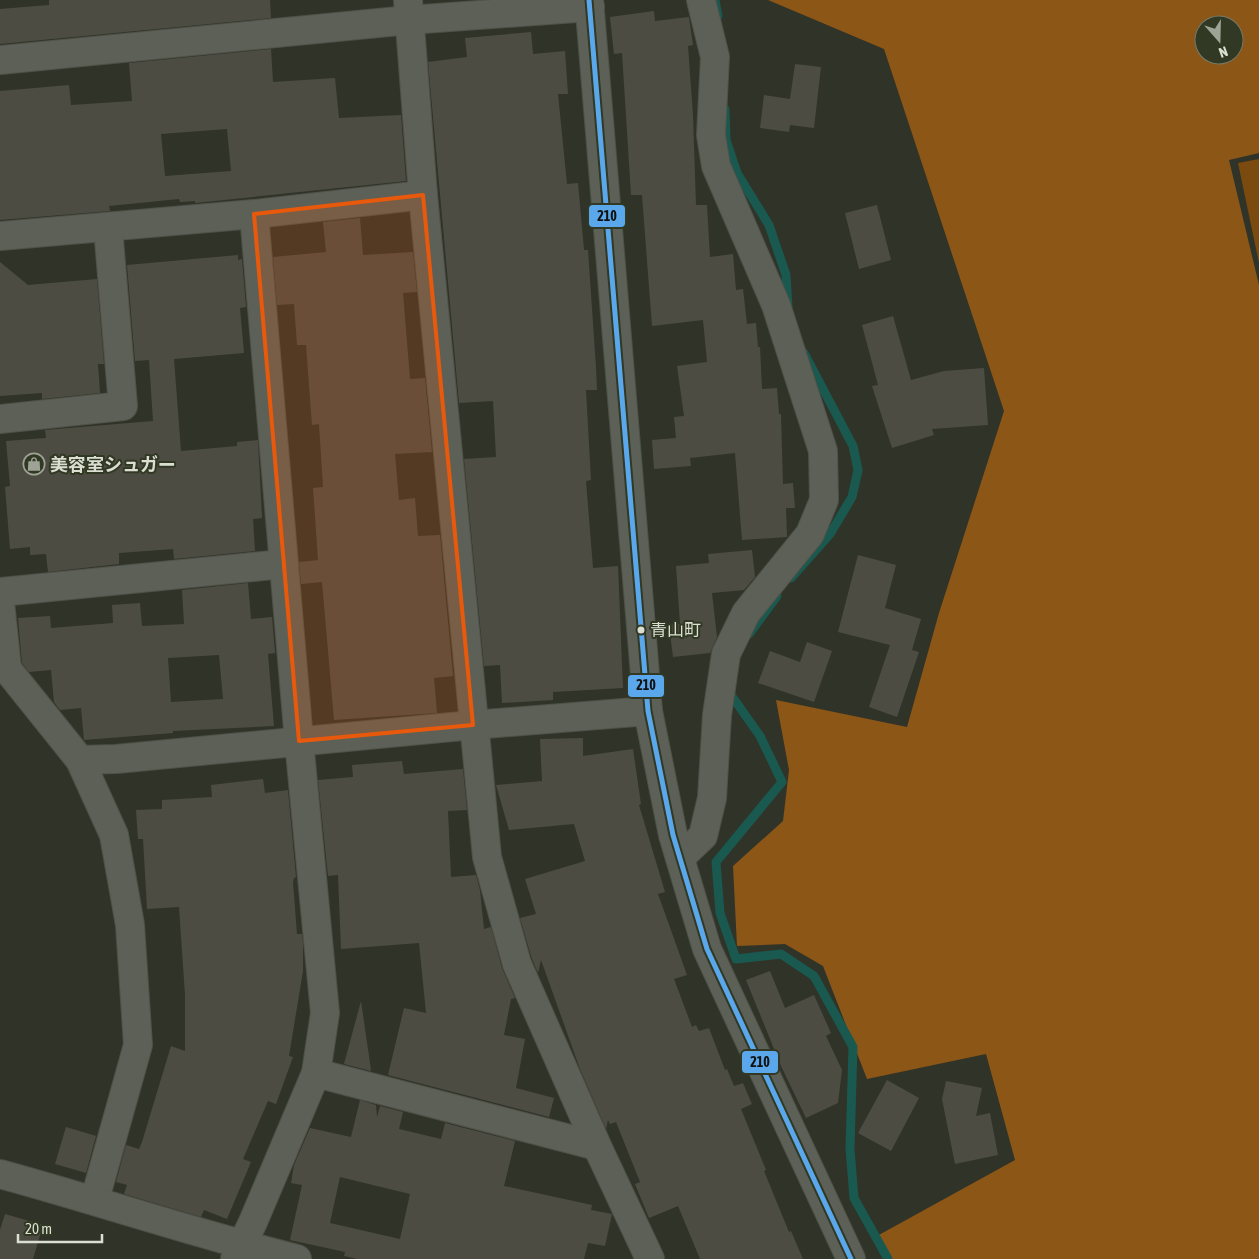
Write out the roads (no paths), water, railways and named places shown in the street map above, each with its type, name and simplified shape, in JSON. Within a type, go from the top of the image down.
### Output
[{"type":"street","points":[[680,858],[703,836],[712,798],[717,715],[726,654],[746,614],[810,534],[824,500],[823,451],[788,342],[776,305],[716,166],[711,135],[715,57],[701,0]]},
{"type":"street","points":[[0,60],[408,10],[590,4],[648,711],[680,858],[708,949],[851,1259]]},
{"type":"street","points":[[408,10],[423,195],[487,857],[517,964],[596,1146],[650,1259]]},
{"type":"street","points":[[0,236],[254,214],[423,195]]},
{"type":"street","points":[[238,1252],[316,1073],[325,1013],[299,741],[254,214]]},
{"type":"street","points":[[0,419],[123,406],[108,228]]},
{"type":"street","points":[[0,592],[284,564]]},
{"type":"street","points":[[0,602],[3,667],[80,760],[114,835],[130,925],[138,1046],[95,1199]]},
{"type":"street","points":[[80,760],[116,759],[473,725],[648,711]]},
{"type":"street","points":[[316,1073],[596,1146]]},
{"type":"street","points":[[0,1174],[95,1199],[238,1252],[297,1259]]},
{"type":"waterway","points":[[715,0],[718,16]]},
{"type":"waterway","points":[[725,109],[726,140],[737,173],[769,225],[786,275],[788,307]]},
{"type":"waterway","points":[[791,578],[830,534],[852,497],[858,470],[853,446],[804,353]]},
{"type":"waterway","points":[[749,634],[777,596]]},
{"type":"waterway","points":[[731,688],[731,695],[760,736],[782,782],[716,862],[720,913],[736,959],[781,954],[814,976],[853,1047],[850,1149],[854,1198],[888,1259]]},
{"type":"place","name":"美容室シュガー","points":[[34,464]]},
{"type":"place","name":"青山町","points":[[641,630]]}]
